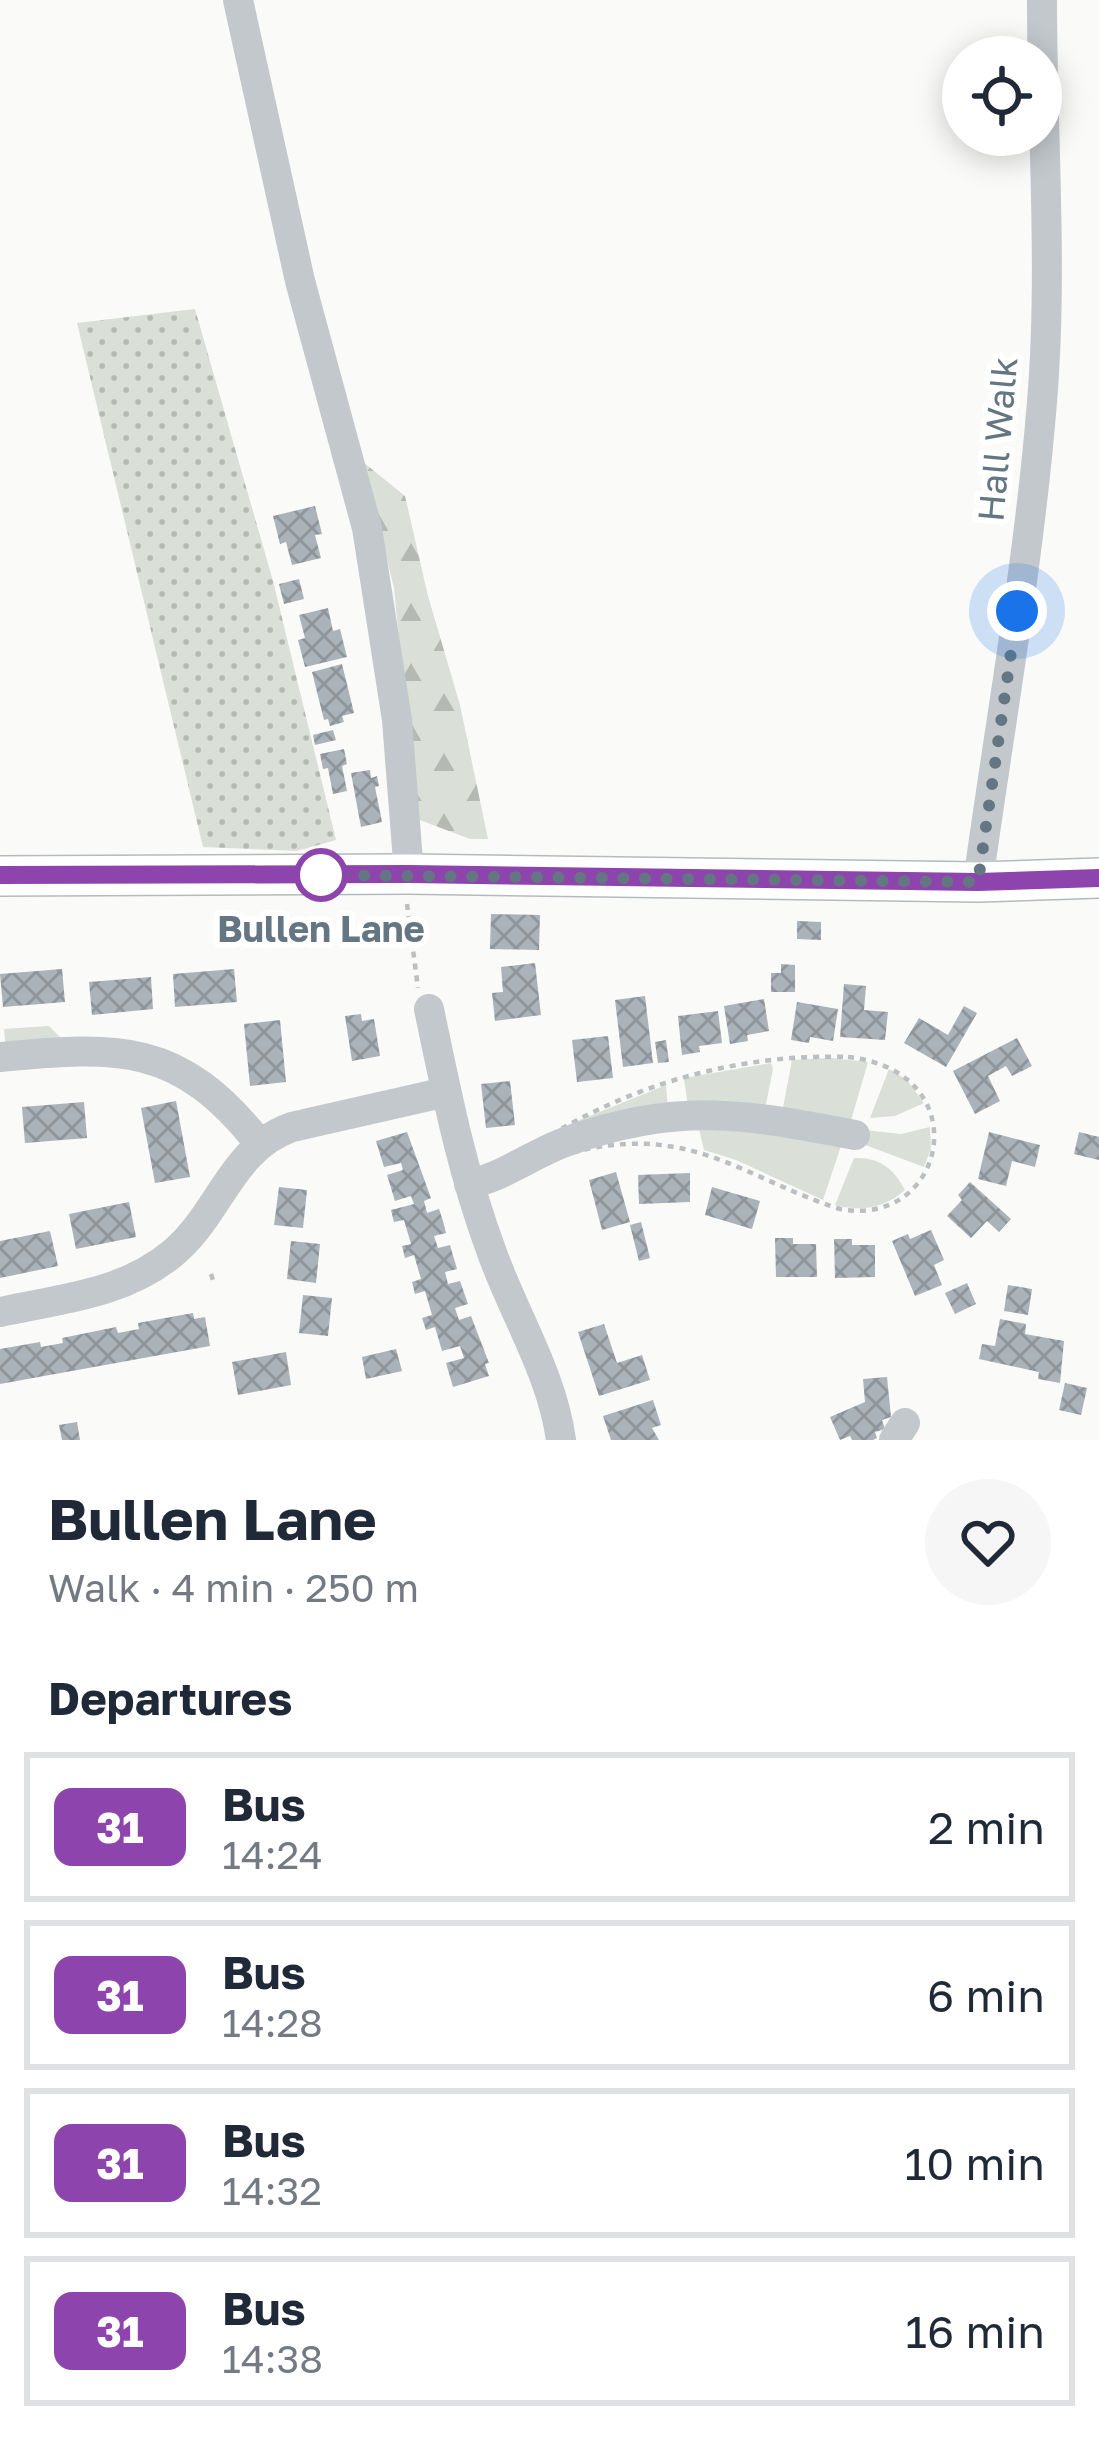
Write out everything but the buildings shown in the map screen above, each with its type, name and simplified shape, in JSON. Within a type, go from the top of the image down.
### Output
[{"type":"main road","points":[[0,875],[409,874],[978,882],[1099,878]]},
{"type":"street","points":[[238,0],[300,281],[368,528],[400,742],[409,874]]},
{"type":"street","name":"Hall Walk","points":[[978,882],[1042,403],[1046,296],[1042,0]]},
{"type":"street","points":[[429,1009],[469,1184],[491,1252],[546,1384],[561,1440]]},
{"type":"street","points":[[0,1057],[94,1050],[157,1061],[208,1089],[259,1143]]},
{"type":"street","points":[[0,1312],[110,1289],[140,1276],[182,1245],[259,1143],[292,1126],[446,1092]]},
{"type":"street","points":[[469,1184],[509,1172],[566,1141],[665,1118],[752,1115],[855,1135]]},
{"type":"path","points":[[409,874],[407,902],[418,1006],[429,1009]]},
{"type":"path","points":[[211,1274],[214,1283]]},
{"type":"green space","points":[[195,309],[273,581],[336,840],[297,851],[203,847],[77,323]]},
{"type":"green space","points":[[363,462],[405,496],[460,705],[488,839],[470,839],[417,819],[394,588]]},
{"type":"green space","points":[[49,1026],[68,1045],[6,1049],[4,1029]]},
{"type":"green space","points":[[792,1060],[868,1062],[850,1124],[782,1113]]},
{"type":"green space","points":[[771,1063],[765,1109],[688,1107],[684,1078]]},
{"type":"green space","points":[[889,1069],[907,1080],[924,1103],[895,1116],[870,1118]]},
{"type":"green space","points":[[666,1085],[668,1109],[575,1130],[570,1124]]},
{"type":"green space","points":[[697,1121],[842,1143],[823,1200],[704,1150]]},
{"type":"green space","points":[[930,1127],[931,1149],[924,1167],[860,1143],[865,1130],[901,1134]]},
{"type":"green space","points":[[854,1158],[885,1166],[905,1190],[872,1207],[835,1205]]},
{"type":"bus line","name":"31","points":[[0,875],[409,874],[978,882],[1099,878]]},
{"type":"place","name":"Bullen Lane","points":[[321,875]]},
{"type":"route","points":[[321,875],[978,882],[1017,611]]}]
